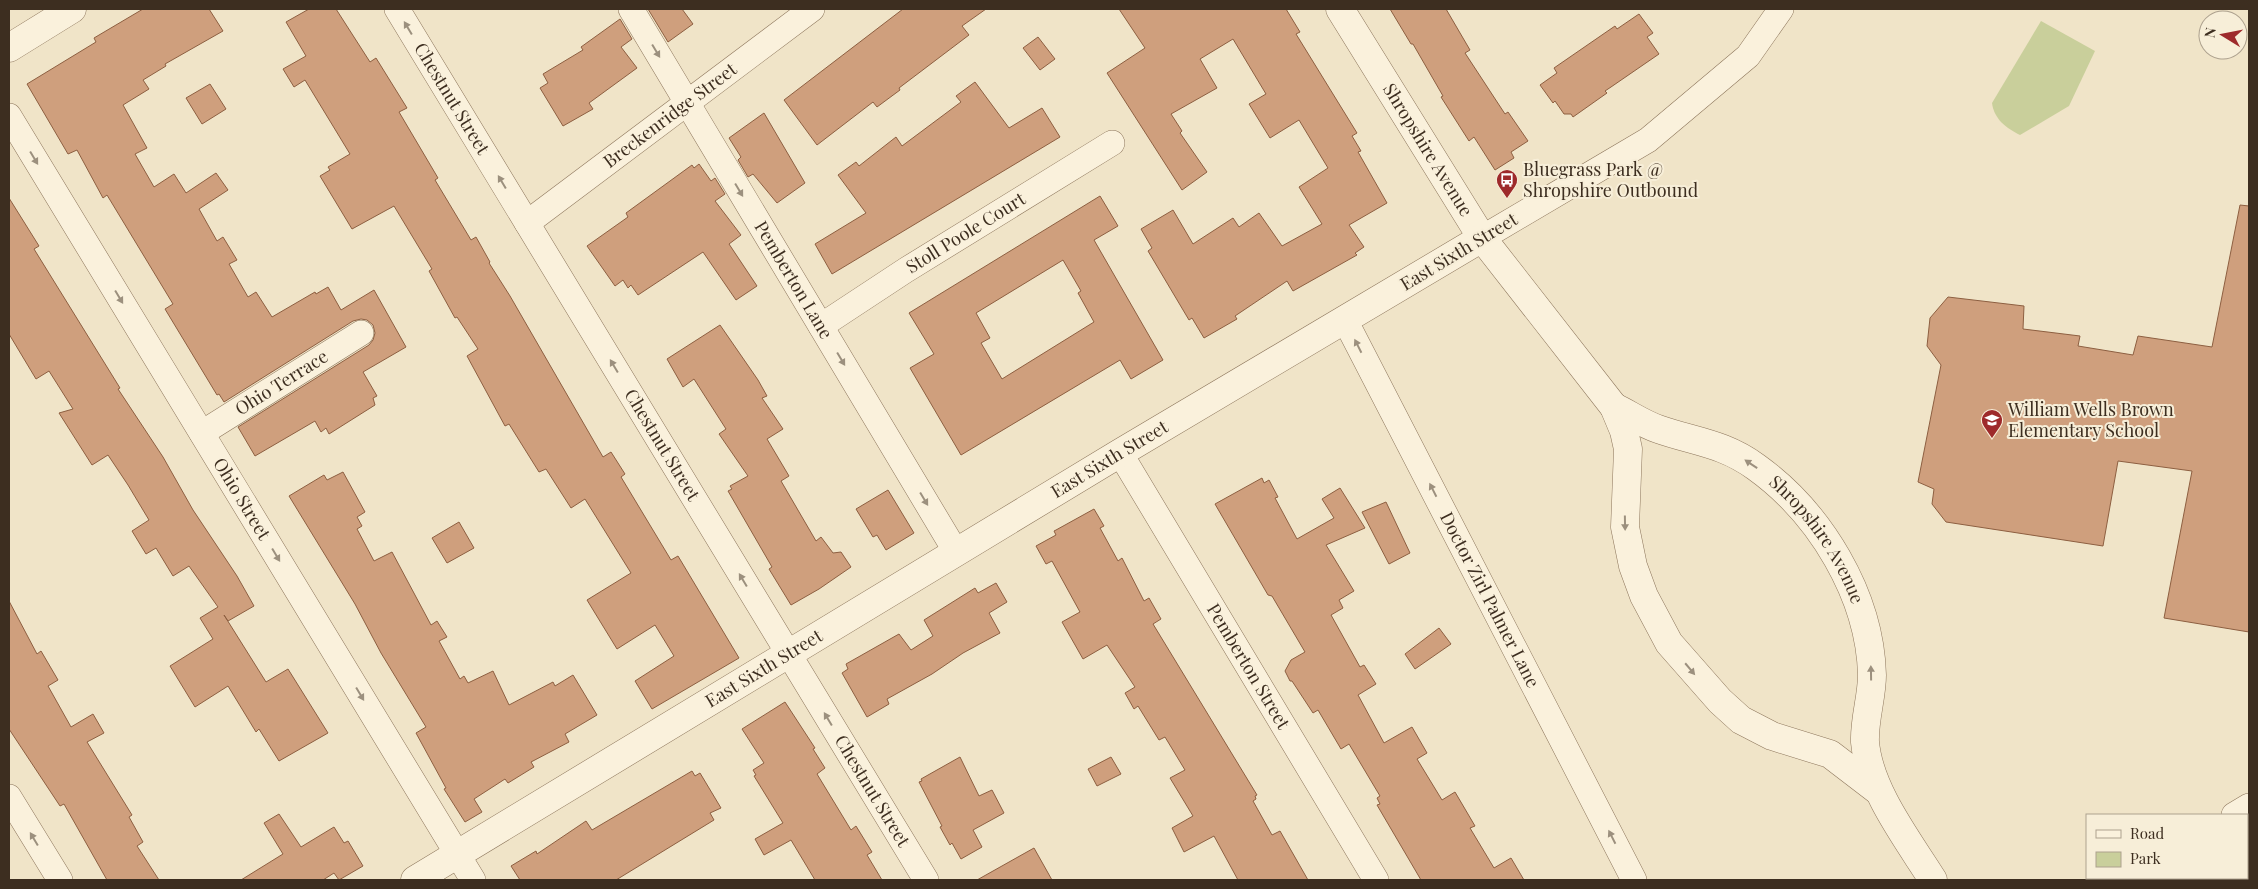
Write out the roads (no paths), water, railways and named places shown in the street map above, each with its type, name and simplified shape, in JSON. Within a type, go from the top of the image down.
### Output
[{"type":"street","points":[[9,48],[72,9]]},
{"type":"street","name":"Chestnut Street","points":[[397,9],[926,880]]},
{"type":"street","name":"Pemberton Lane","points":[[631,9],[956,552]]},
{"type":"street","name":"Breckenridge Street","points":[[527,223],[812,9]]},
{"type":"street","name":"Shropshire Avenue","points":[[1340,9],[1482,238],[1614,407],[1624,431],[1628,449],[1625,527],[1633,566],[1644,596],[1669,643],[1720,702],[1742,720],[1772,736],[1830,754],[1877,790]]},
{"type":"street","name":"East Sixth Street","points":[[415,880],[1120,453],[1648,140],[1748,56],[1781,9]]},
{"type":"street","name":"Ohio Street","points":[[9,116],[474,880]]},
{"type":"street","name":"Stoll Poole Court","points":[[821,326],[906,270],[1112,143]]},
{"type":"street","name":"Doctor Zirl Palmer Lane","points":[[1345,320],[1634,880]]},
{"type":"street","name":"Ohio Terrace","points":[[202,433],[360,333]]},
{"type":"street","name":"Shropshire Avenue","points":[[1614,407],[1656,428],[1679,436],[1717,445],[1733,452],[1773,480],[1807,514],[1829,546],[1850,582],[1864,617],[1872,675],[1865,742],[1877,790],[1933,880]]},
{"type":"street","name":"Shropshire Avenue","points":[[1628,483],[1641,455],[1659,440],[1679,436]]},
{"type":"street","name":"Pemberton Street","points":[[1120,453],[1376,880]]},
{"type":"street","name":"Shropshire Avenue","points":[[1802,746],[1834,743],[1854,732],[1868,706]]},
{"type":"street","points":[[9,797],[60,880]]},
{"type":"street","points":[[2236,814],[2249,806]]},
{"type":"place","name":"Bluegrass Park @ Shropshire Outbound","points":[[1507,199]]},
{"type":"place","name":"William Wells Brown Elementary School","points":[[1992,439]]}]
